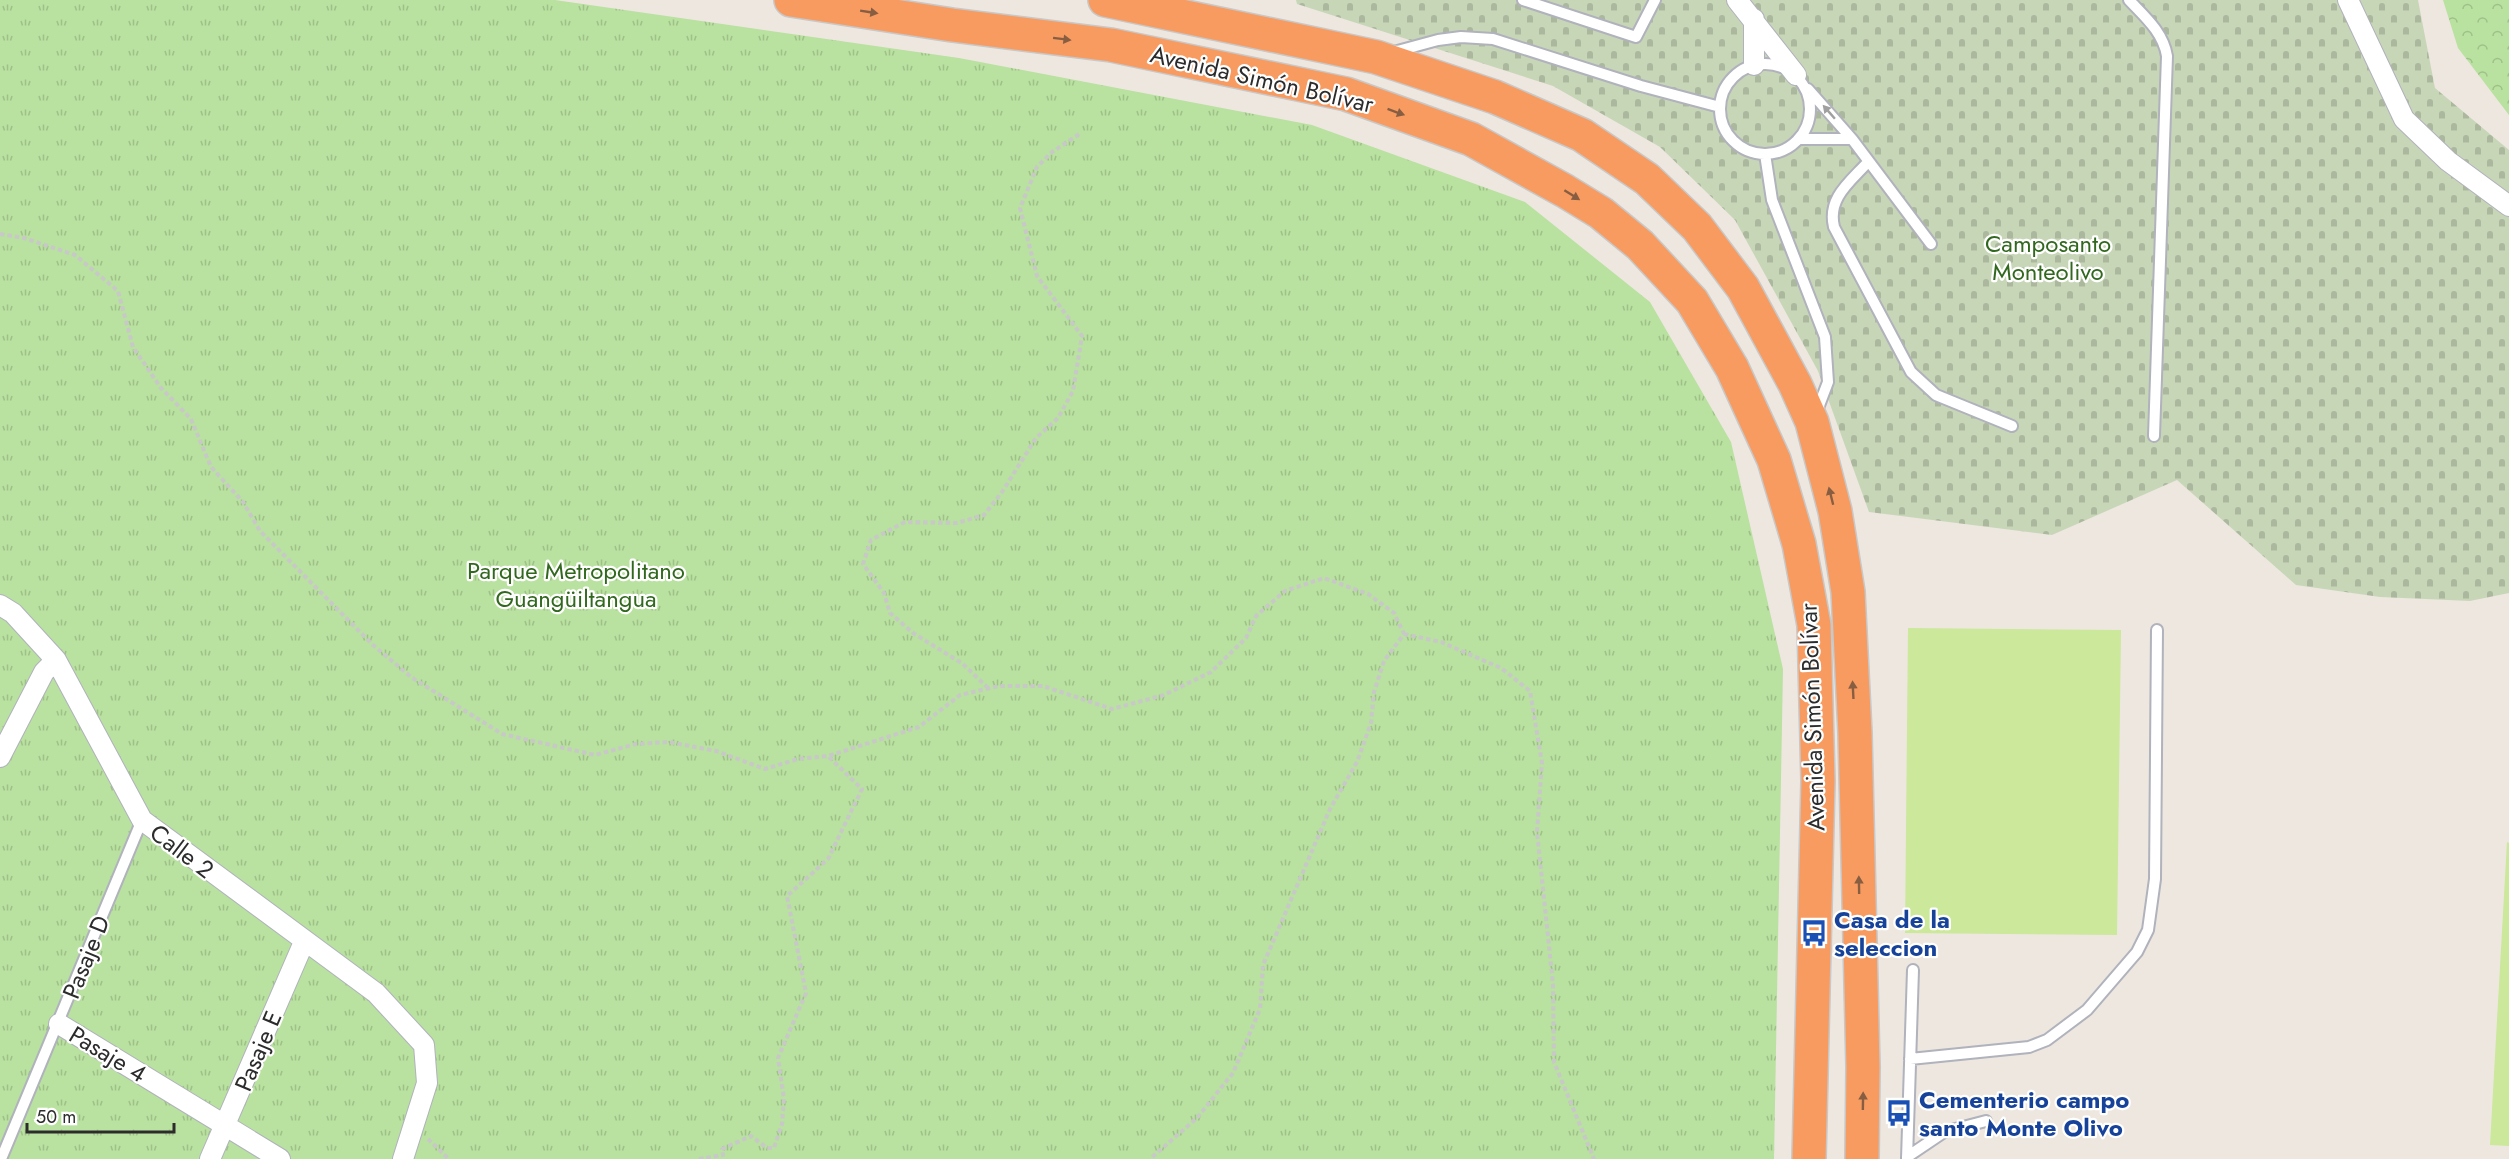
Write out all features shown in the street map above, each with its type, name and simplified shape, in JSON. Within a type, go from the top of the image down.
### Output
[{"type":"highway","name":"Avenida Simón Bolívar","points":[[791,0],[952,25],[1111,45],[1346,94],[1471,139],[1565,190],[1601,213],[1640,245],[1692,301],[1732,368],[1774,460],[1799,544],[1814,625],[1818,781],[1809,1159]]},
{"type":"highway","name":"Avenida Simón Bolívar","points":[[1105,0],[1376,57],[1495,97],[1582,135],[1647,179],[1697,227],[1743,288],[1795,384],[1812,422],[1835,512],[1848,592],[1855,733],[1863,1067],[1862,1159]]},
{"type":"street","points":[[1737,0],[1800,80]]},
{"type":"street","points":[[2348,0],[2404,119],[2448,161],[2509,206]]},
{"type":"street","points":[[1754,19],[1754,65]]},
{"type":"street","name":"Calle 2","points":[[0,605],[13,613],[56,660],[142,820],[376,993],[424,1045],[427,1083],[403,1159]]},
{"type":"street","points":[[0,757],[44,672],[56,660]]},
{"type":"street","name":"Pasaje E","points":[[210,1159],[304,942]]},
{"type":"street","name":"Pasaje 4","points":[[59,1024],[280,1159]]},
{"type":"lane","points":[[1523,0],[1636,37],[1655,0]]},
{"type":"lane","points":[[2128,0],[2159,32],[2165,41],[2168,56],[2154,436]]},
{"type":"lane","points":[[1376,57],[1438,40],[1461,37],[1493,39],[1641,86],[1720,107]]},
{"type":"lane","points":[[1800,80],[1810,100],[1811,115],[1800,139],[1778,153],[1750,152],[1737,145],[1721,121],[1720,107],[1723,93],[1730,80],[1741,70],[1754,65],[1768,64],[1783,67],[1800,80],[1852,140],[1931,243]]},
{"type":"lane","points":[[1800,139],[1852,140]]},
{"type":"lane","points":[[1765,154],[1772,200],[1825,338],[1828,382],[1812,422]]},
{"type":"lane","points":[[1868,162],[1834,200],[1831,214],[1834,227],[1911,372],[1936,395],[2012,426]]},
{"type":"lane","points":[[1910,1059],[2029,1047],[2047,1040],[2087,1010],[2144,941],[2153,910],[2155,879],[2157,630]]},
{"type":"lane","name":"Pasaje D","points":[[1,1159],[142,820]]},
{"type":"lane","points":[[1907,1158],[1913,970]]},
{"type":"lane","points":[[1907,1158],[1944,1131],[1986,1121]]},
{"type":"path","points":[[989,688],[963,664],[913,633],[890,613],[884,593],[863,564],[872,540],[905,522],[957,523],[984,515],[1002,492],[1036,438],[1058,418],[1073,391],[1082,336],[1037,276],[1020,208],[1037,167],[1052,152],[1081,133]]},
{"type":"path","points":[[0,234],[24,238],[75,255],[118,291],[133,347],[161,388],[191,419],[211,467],[243,502],[260,531],[373,645],[411,677],[502,735],[595,755],[636,744],[669,742],[716,751],[765,769],[798,759],[828,756],[919,727],[960,696],[989,688],[1043,686],[1112,710],[1164,696],[1211,672],[1246,638],[1256,616],[1285,591],[1324,578],[1368,594],[1394,613],[1404,634]]},
{"type":"path","points":[[1150,1159],[1197,1119],[1233,1073],[1260,1009],[1263,965],[1330,809],[1357,762],[1371,723],[1374,692],[1384,661],[1404,634]]},
{"type":"path","points":[[1404,634],[1441,642],[1501,668],[1530,691],[1542,764],[1537,832],[1553,984],[1554,1062],[1594,1159]]},
{"type":"path","points":[[699,1159],[723,1155],[722,1149],[751,1136],[767,1148],[774,1148],[782,1124],[784,1099],[778,1058],[806,993],[787,896],[828,859],[862,789],[828,756]]},
{"type":"green space","name":"Parque Metropolitano Guangüiltangua","points":[[0,0],[555,0],[959,58],[1312,125],[1525,202],[1650,302],[1731,442],[1783,669],[1774,1159],[0,1159]]},
{"type":"green space","name":"Camposanto Monteolivo","points":[[1296,0],[2418,0],[2435,88],[2509,150],[2509,593],[2470,601],[2380,597],[2296,585],[2177,480],[2052,535],[1869,512],[1818,371],[1735,220],[1660,147],[1553,86],[1297,4]]},
{"type":"green space","points":[[2443,0],[2509,0],[2509,115],[2458,48]]},
{"type":"green space","points":[[1908,628],[2121,630],[2117,935],[1905,933]]},
{"type":"green space","points":[[2507,842],[2509,843],[2509,1146],[2490,1145]]},
{"type":"place","name":"Casa de la seleccion","points":[[1814,933]]},
{"type":"place","name":"Cementerio campo santo Monte Olivo","points":[[1899,1113]]}]
